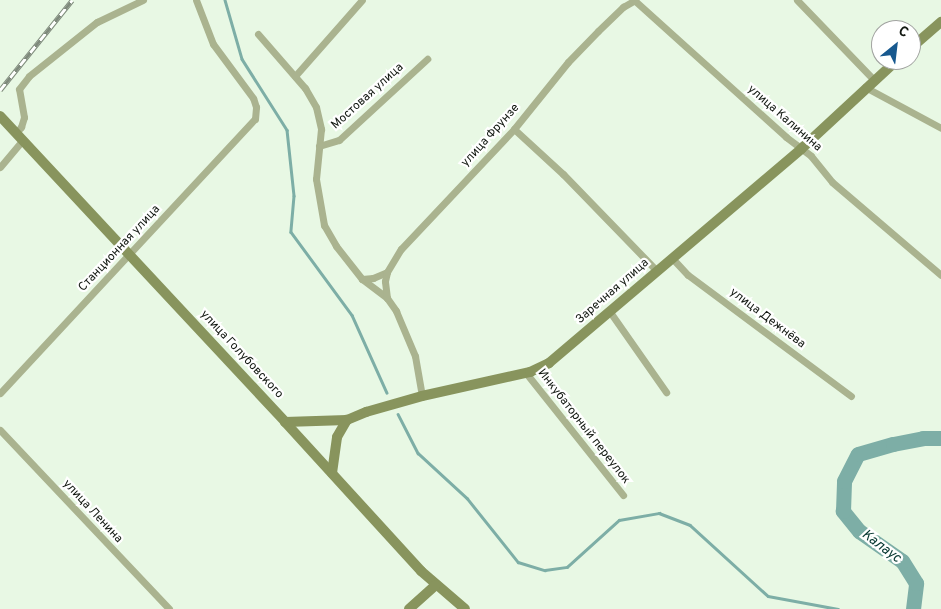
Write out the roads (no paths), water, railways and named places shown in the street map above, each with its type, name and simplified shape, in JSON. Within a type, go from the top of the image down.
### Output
[{"type":"street","points":[[0,167],[20,137],[24,117],[19,90],[29,76],[98,22],[143,0]]},
{"type":"street","name":"Станционная улица","points":[[0,394],[131,255],[255,119],[256,108],[253,98],[213,44],[196,0]]},
{"type":"street","points":[[294,76],[362,0]]},
{"type":"street","name":"улица Фрунзе","points":[[387,272],[406,244],[514,129],[568,62],[598,30],[623,7],[634,0]]},
{"type":"street","name":"улица Калинина","points":[[634,0],[811,156],[838,188],[941,275]]},
{"type":"street","points":[[797,0],[874,80]]},
{"type":"street","points":[[921,39],[941,22]]},
{"type":"street","points":[[258,34],[294,76],[316,107],[321,129],[316,179],[324,225],[336,246],[362,278],[386,298],[406,332],[415,356],[422,396]]},
{"type":"street","name":"Мостовая улица","points":[[320,146],[339,140],[427,59]]},
{"type":"street","name":"Заречная улица","points":[[285,422],[347,420],[366,412],[422,396],[526,373],[549,363],[801,149],[885,70]]},
{"type":"street","points":[[865,87],[941,128]]},
{"type":"street","name":"улица Голубовского","points":[[0,116],[131,255],[436,586],[465,609]]},
{"type":"street","points":[[514,129],[563,174],[657,271]]},
{"type":"street","name":"улица Дежнёва","points":[[672,258],[688,275],[851,396]]},
{"type":"street","points":[[362,278],[373,278],[387,272],[386,298]]},
{"type":"street","points":[[610,312],[666,392]]},
{"type":"street","name":"Инкубаторный переулок","points":[[526,373],[623,495]]},
{"type":"street","points":[[332,473],[337,437],[347,420]]},
{"type":"street","name":"улица Ленина","points":[[0,430],[169,609]]},
{"type":"street","points":[[409,609],[436,586]]},
{"type":"waterway","points":[[225,0],[242,59],[287,130],[294,196],[291,232],[352,315],[387,393]]},
{"type":"waterway","points":[[398,414],[418,453],[467,498],[518,562],[545,570],[567,567],[619,520],[659,513],[690,525],[768,596],[838,609]]},
{"type":"waterway","name":"Калаус","points":[[913,609],[916,583],[902,561],[859,531],[843,511],[844,481],[858,454],[923,438],[941,438]]},
{"type":"railway","points":[[0,90],[72,0]]}]
